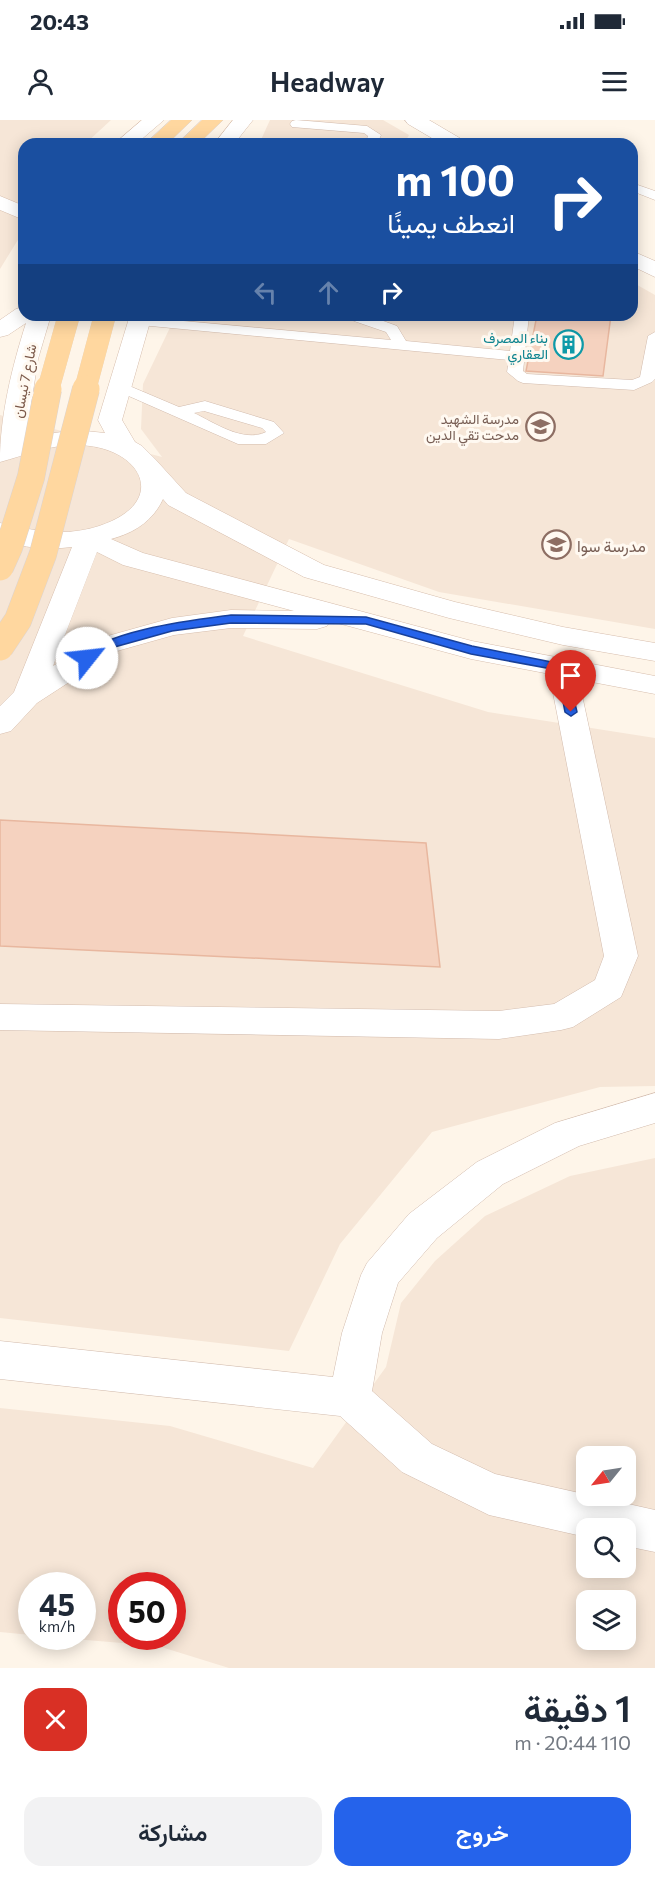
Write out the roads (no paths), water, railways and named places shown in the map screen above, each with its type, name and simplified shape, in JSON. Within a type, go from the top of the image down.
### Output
[{"type":"main road","points":[[161,138],[182,120]]},
{"type":"main road","points":[[194,138],[213,120]]},
{"type":"main road","points":[[0,567],[9,547],[31,477],[45,400],[67,321]]},
{"type":"main road","points":[[0,647],[18,620],[43,554],[103,321]]},
{"type":"street","points":[[132,138],[154,120]]},
{"type":"street","points":[[229,138],[243,120]]},
{"type":"street","points":[[405,122],[422,138]]},
{"type":"street","points":[[405,122],[442,138]]},
{"type":"street","points":[[0,202],[18,211]]},
{"type":"street","points":[[638,261],[655,270]]},
{"type":"street","points":[[0,330],[18,318]]},
{"type":"street","name":"شارع 7 نيسان","points":[[6,451],[26,359],[38,321]]},
{"type":"street","points":[[125,448],[110,420],[139,321]]},
{"type":"street","points":[[6,451],[49,438],[76,437],[102,440],[125,448],[143,459],[153,474],[177,499],[314,571],[449,609],[562,636],[655,651]]},
{"type":"street","points":[[0,531],[33,540],[60,542],[88,538],[130,521],[146,506],[154,490],[153,474]]},
{"type":"street","points":[[88,538],[133,559],[471,650],[655,685]]},
{"type":"street","points":[[27,696],[88,538]]},
{"type":"street","points":[[0,724],[27,696],[107,645],[172,627],[231,619],[366,621]]},
{"type":"street","points":[[0,1017],[499,1024],[561,1017],[609,988],[621,956],[562,667]]},
{"type":"street","points":[[350,1398],[362,1333],[381,1275],[423,1227],[490,1173],[567,1134],[655,1108]]},
{"type":"street","points":[[0,1360],[350,1398],[417,1458],[489,1494],[655,1531]]},
{"type":"lane","points":[[296,124],[368,130],[375,135],[374,138]]},
{"type":"lane","points":[[638,189],[655,196]]},
{"type":"lane","points":[[167,321],[402,347],[517,356]]},
{"type":"lane","points":[[368,321],[392,329],[402,347]]},
{"type":"lane","points":[[521,321],[515,372],[523,378],[634,385],[647,379],[655,336]]},
{"type":"lane","points":[[120,387],[244,441],[260,441],[276,433],[268,425],[205,406],[179,412]]},
{"type":"place","name":"بناء المصرف العقاري","points":[[569,345]]},
{"type":"place","name":"مدرسة الشهيد مدحت تقي الدين","points":[[540,426]]},
{"type":"place","name":"مدرسة سوا","points":[[556,545]]}]
